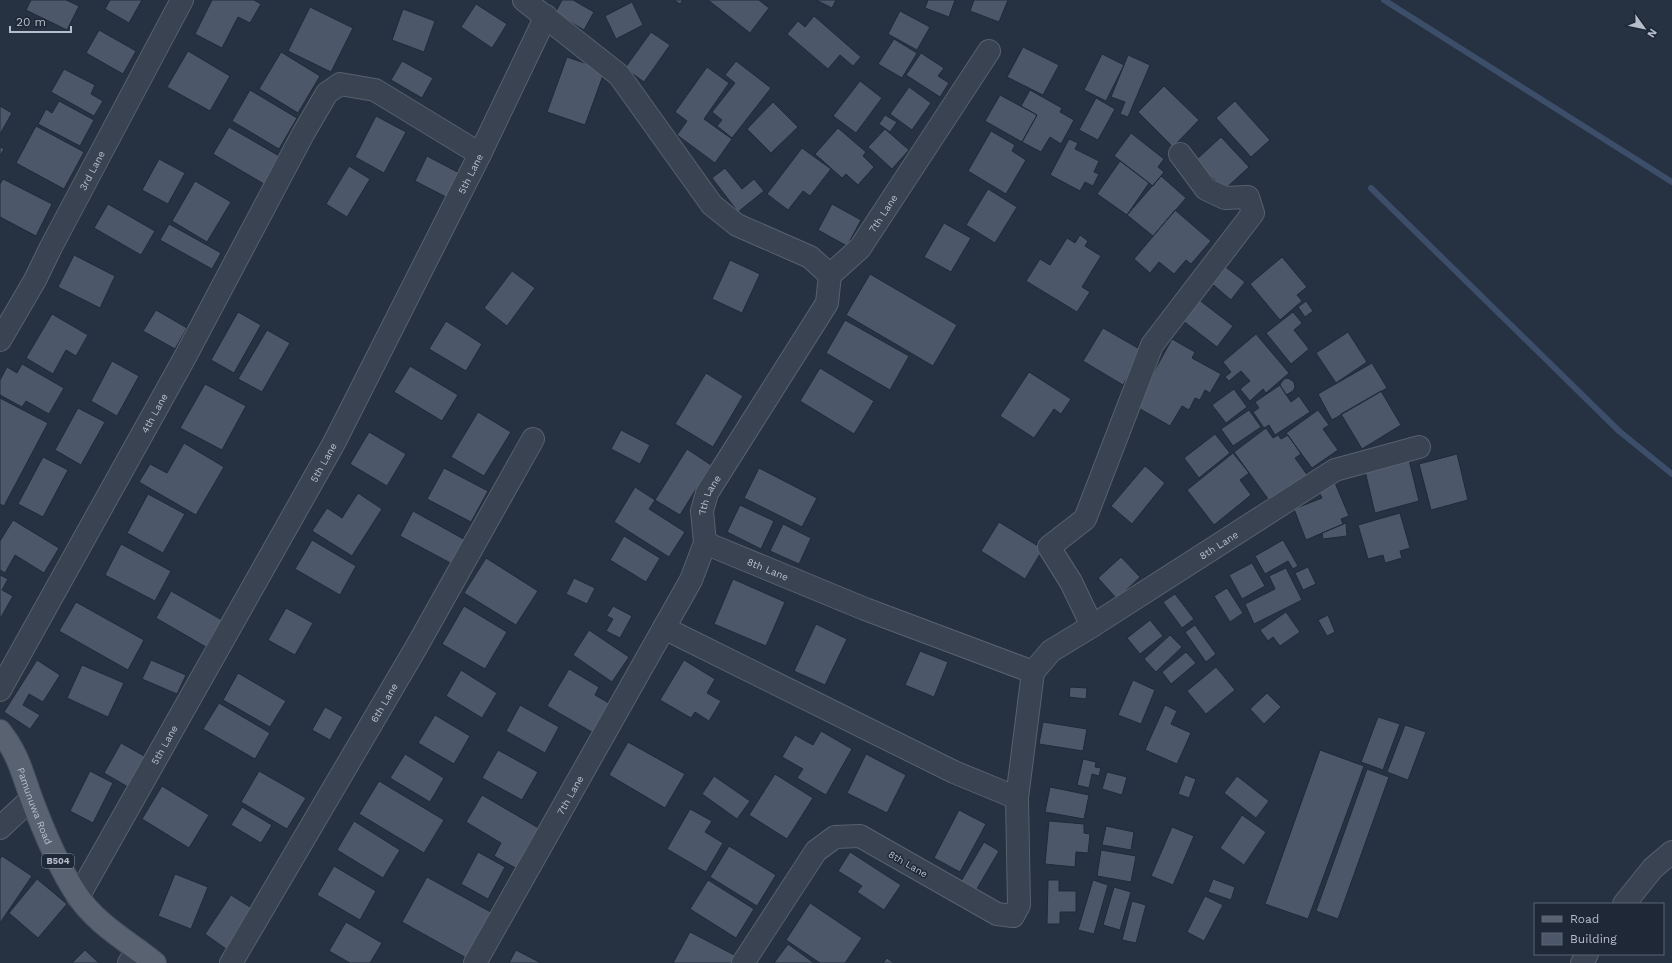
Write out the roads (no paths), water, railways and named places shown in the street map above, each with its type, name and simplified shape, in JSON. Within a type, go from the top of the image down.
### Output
[{"type":"main road","name":"Pamunuwa Road","points":[[0,731],[16,754],[31,799],[53,853],[78,897],[100,921],[141,959]]},
{"type":"street","name":"3rd Lane","points":[[0,340],[35,280],[182,0]]},
{"type":"street","points":[[524,0],[619,75],[712,205],[737,225],[810,257],[830,275]]},
{"type":"street","name":"5th Lane","points":[[78,897],[334,443],[480,154],[546,16]]},
{"type":"street","name":"7th Lane","points":[[475,963],[691,580],[705,543],[702,511],[707,493],[827,303],[830,275],[860,248],[989,52]]},
{"type":"street","name":"4th Lane","points":[[0,690],[184,359],[303,134],[327,93],[340,84],[376,90],[480,154]]},
{"type":"street","points":[[1092,626],[1071,582],[1049,547],[1085,519],[1152,345],[1253,213],[1248,197],[1225,198],[1206,189],[1180,154]]},
{"type":"street","name":"6th Lane","points":[[231,963],[417,646],[533,439]]},
{"type":"street","name":"8th Lane","points":[[743,963],[816,850],[835,837],[860,836],[996,914],[1013,916],[1019,905],[1017,798],[1033,672],[1051,651],[1335,470],[1419,447]]},
{"type":"street","name":"8th Lane","points":[[705,543],[865,608],[1033,672]]},
{"type":"street","points":[[664,628],[954,772],[1017,798]]},
{"type":"street","points":[[0,828],[31,799]]},
{"type":"street","points":[[1625,903],[1653,868],[1672,852]]},
{"type":"waterway","points":[[1384,0],[1672,182]]},
{"type":"waterway","points":[[1371,188],[1619,431],[1672,474]]}]
